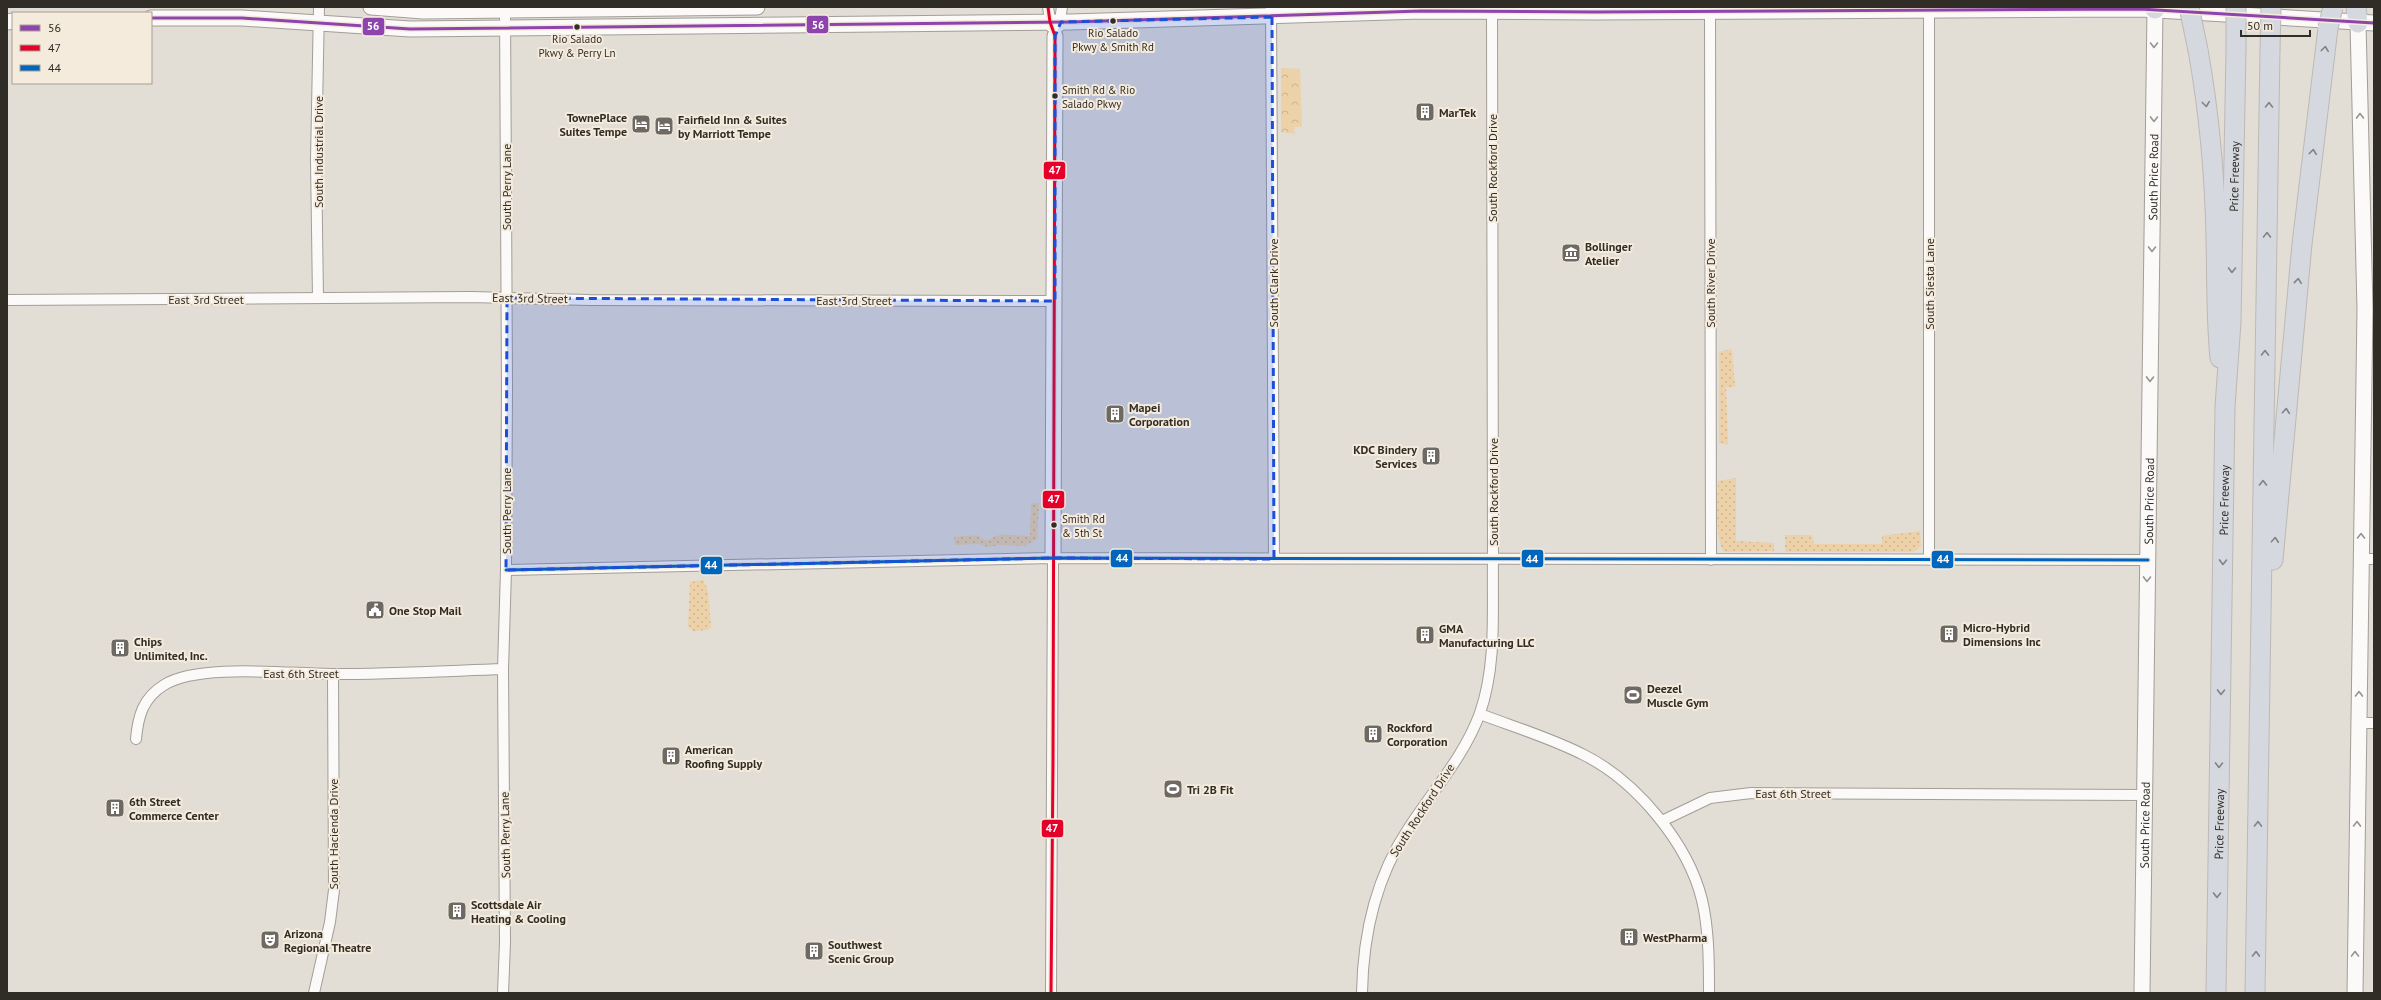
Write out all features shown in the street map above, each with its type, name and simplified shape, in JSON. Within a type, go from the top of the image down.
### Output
[{"type":"highway","points":[[2189,7],[2200,58]]},
{"type":"highway","points":[[2193,7],[2213,171],[2216,239],[2216,322],[2225,407]]},
{"type":"highway","name":"Price Freeway","points":[[2216,993],[2225,407],[2231,322],[2236,7]]},
{"type":"highway","points":[[2255,993],[2270,7]]},
{"type":"highway","points":[[2260,676],[2275,546],[2302,244],[2328,28],[2332,7]]},
{"type":"main road","points":[[371,7],[423,10],[757,7]]},
{"type":"main road","points":[[152,18],[242,18],[410,29],[1057,22],[1272,12],[1368,12],[1492,9],[2155,8],[2363,18],[2367,559],[2359,723],[2354,993]]},
{"type":"main road","name":"South Price Road","points":[[2142,993],[2155,8]]},
{"type":"main road","points":[[1053,558],[1053,301],[1055,296],[1057,22]]},
{"type":"street","name":"South Industrial Drive","points":[[318,298],[316,160],[319,7]]},
{"type":"street","points":[[1048,7],[1057,22]]},
{"type":"street","name":"South Rockford Drive","points":[[1362,993],[1366,938],[1374,900],[1386,866],[1408,829],[1439,788],[1480,714],[1491,657],[1493,559],[1492,9]]},
{"type":"street","name":"South River Drive","points":[[1710,9],[1711,560]]},
{"type":"street","name":"South Siesta Lane","points":[[1929,9],[1929,560]]},
{"type":"street","name":"South Perry Lane","points":[[503,993],[505,942],[503,669],[506,570],[507,298],[505,10]]},
{"type":"street","name":"South Clark Drive","points":[[1272,12],[1274,559]]},
{"type":"street","name":"East 3rd Street","points":[[7,300],[507,298],[589,300],[1053,301]]},
{"type":"street","points":[[506,570],[1053,558],[2148,560]]},
{"type":"street","points":[[1051,993],[1053,558]]},
{"type":"street","name":"East 6th Street","points":[[136,739],[137,721],[142,706],[165,685],[191,676],[219,673],[333,674],[503,669]]},
{"type":"street","name":"South Hacienda Drive","points":[[314,993],[330,922],[334,890],[333,674]]},
{"type":"street","points":[[1480,714],[1585,756],[1618,778],[1662,821],[1688,865],[1702,898],[1708,940],[1709,993]]},
{"type":"street","points":[[2359,723],[2374,723]]},
{"type":"street","name":"East 6th Street","points":[[1662,821],[1688,807],[1710,798],[1751,793],[2145,795]]},
{"type":"highlighted area","points":[[1272,17],[1274,559],[1053,558],[506,570],[507,298],[1055,301],[1055,36],[1061,22]]},
{"type":"green space","points":[[1281,68],[1300,69],[1302,127],[1294,127],[1295,134],[1281,132]]},
{"type":"green space","points":[[1732,349],[1735,387],[1726,387],[1728,445],[1719,443],[1719,352]]},
{"type":"green space","points":[[1736,478],[1736,541],[1774,543],[1774,551],[1725,552],[1722,547],[1718,530],[1718,481]]},
{"type":"green space","points":[[1031,503],[1039,503],[1037,539],[1025,546],[1001,545],[988,547],[978,544],[955,545],[954,537],[977,535],[984,540],[989,540],[1000,535],[1030,536]]},
{"type":"green space","points":[[1920,531],[1921,546],[1914,552],[1785,552],[1785,535],[1812,535],[1814,544],[1882,544],[1882,536]]},
{"type":"green space","points":[[703,580],[708,590],[711,627],[708,630],[693,631],[688,626],[690,582]]},
{"type":"transit line","name":"47","points":[[1048,7],[1050,22],[1055,36],[1051,993]]},
{"type":"transit line","name":"56","points":[[152,18],[242,18],[410,29],[1070,22],[1421,11],[1595,12],[2140,9],[2374,23]]},
{"type":"transit line","name":"44","points":[[506,570],[1053,558],[2148,560]]},
{"type":"place","name":"Rio Salado Pkwy & Smith Rd","points":[[1113,21]]},
{"type":"place","name":"Rio Salado Pkwy & Perry Ln","points":[[577,27]]},
{"type":"place","name":"Smith Rd & Rio Salado Pkwy","points":[[1055,96]]},
{"type":"place","name":"MarTek","points":[[1425,112]]},
{"type":"place","name":"TownePlace Suites Tempe","points":[[641,124]]},
{"type":"place","name":"Fairfield Inn & Suites by Marriott Tempe","points":[[664,126]]},
{"type":"place","name":"Bollinger Atelier","points":[[1571,253]]},
{"type":"place","name":"Mapei Corporation","points":[[1115,414]]},
{"type":"place","name":"KDC Bindery Services","points":[[1431,456]]},
{"type":"place","name":"Smith Rd & 5th St","points":[[1054,525]]},
{"type":"place","name":"One Stop Mail","points":[[375,610]]},
{"type":"place","name":"Micro-Hybrid Dimensions Inc","points":[[1949,634]]},
{"type":"place","name":"GMA Manufacturing LLC","points":[[1425,635]]},
{"type":"place","name":"Chips Unlimited, Inc.","points":[[120,648]]},
{"type":"place","name":"Deezel Muscle Gym","points":[[1633,695]]},
{"type":"place","name":"Rockford Corporation","points":[[1373,734]]},
{"type":"place","name":"American Roofing Supply","points":[[671,756]]},
{"type":"place","name":"Tri 2B Fit","points":[[1173,789]]},
{"type":"place","name":"6th Street Commerce Center","points":[[115,808]]},
{"type":"place","name":"Scottsdale Air Heating & Cooling","points":[[457,911]]},
{"type":"place","name":"WestPharma","points":[[1629,937]]},
{"type":"place","name":"Arizona Regional Theatre","points":[[270,940]]},
{"type":"place","name":"Southwest Scenic Group","points":[[814,951]]}]
